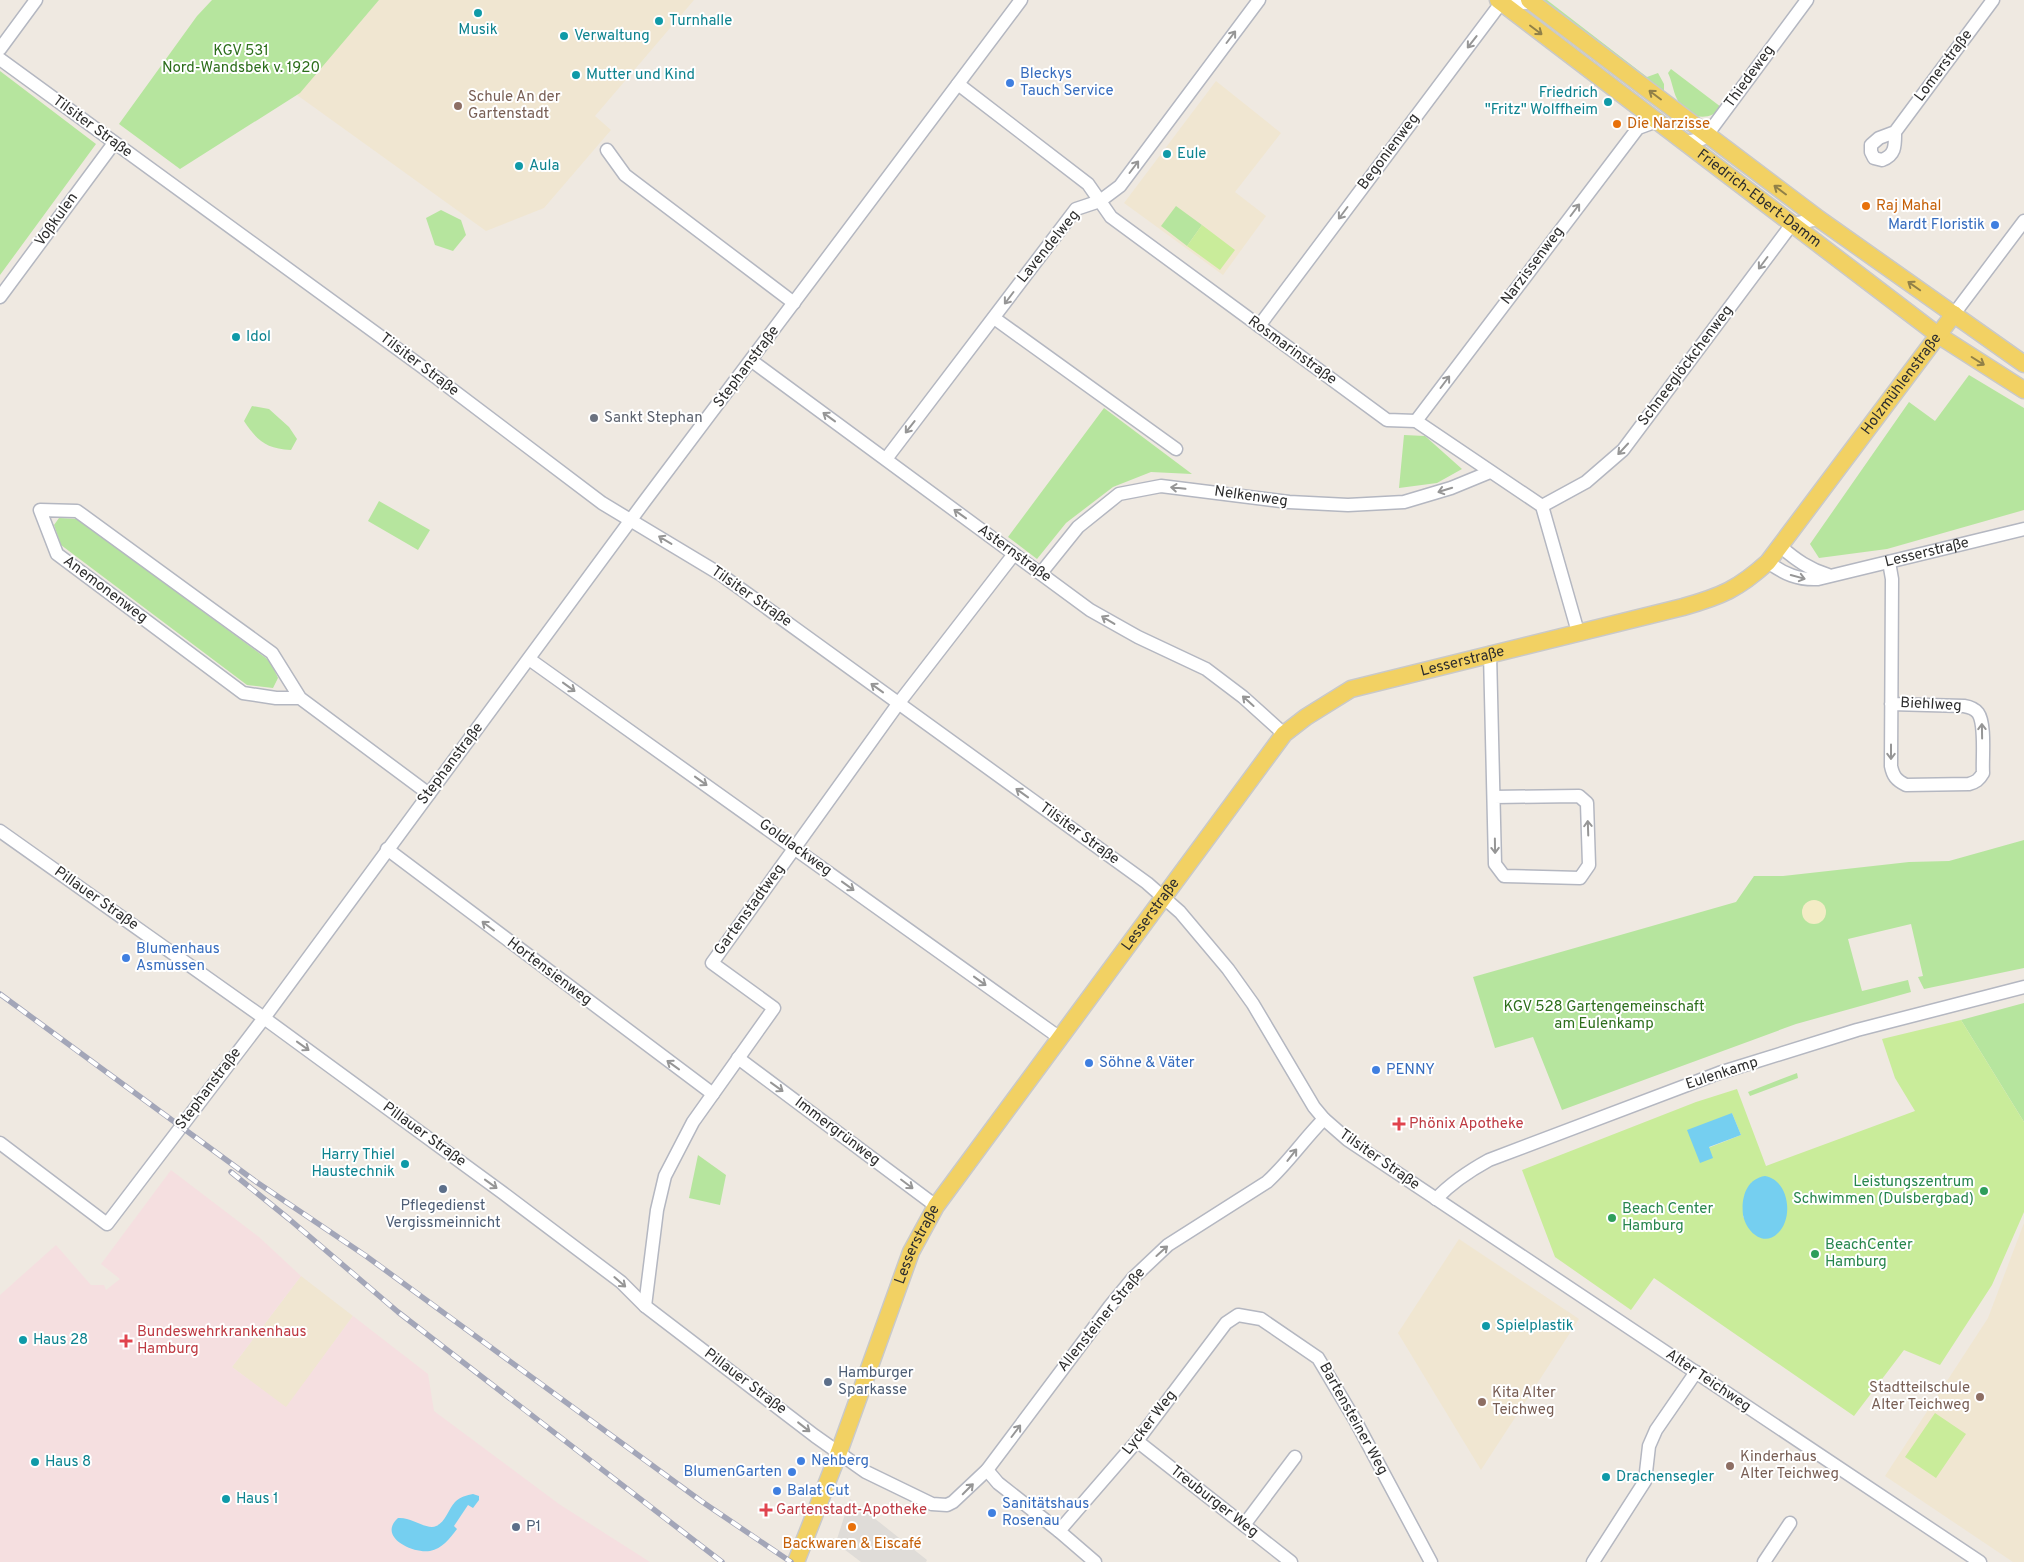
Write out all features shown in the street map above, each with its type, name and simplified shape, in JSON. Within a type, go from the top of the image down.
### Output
[{"type":"main road","name":"Friedrich-Ebert-Damm","points":[[1500,1],[1938,334],[2024,390]]},
{"type":"main road","name":"Friedrich-Ebert-Damm","points":[[1531,1],[1819,219],[2024,364]]},
{"type":"main road","name":"Holzmühlenstraße","points":[[1781,547],[1954,314]]},
{"type":"main road","name":"Lesserstraße","points":[[796,1562],[839,1452],[912,1252],[936,1206],[1284,734],[1306,717],[1351,689],[1716,598],[1741,584],[1768,562],[1781,547]]},
{"type":"street","points":[[0,49],[36,0]]},
{"type":"street","name":"Stephanstraße","points":[[0,1143],[107,1224],[264,1018],[631,520],[1021,0]]},
{"type":"street","name":"Lavendelweg","points":[[886,459],[1076,208],[1100,201],[1120,186],[1259,0]]},
{"type":"street","name":"Thiedeweg","points":[[1707,135],[1807,0]]},
{"type":"street","name":"Lomerstraße","points":[[1895,132],[1993,0]]},
{"type":"street","points":[[1500,1],[1531,1]]},
{"type":"street","name":"Begonienweg","points":[[1259,326],[1500,1]]},
{"type":"street","name":"Tilsiter Straße","points":[[0,59],[421,366],[602,504],[720,574],[1147,883],[1180,912],[1234,978],[1257,1011],[1309,1100],[1324,1119],[1348,1140],[1436,1199]]},
{"type":"street","name":"Rosmarinstraße","points":[[958,84],[1088,184],[1112,217],[1259,326],[1387,420],[1416,421]]},
{"type":"street","name":"Narzissenweg","points":[[1416,421],[1638,128],[1657,122]]},
{"type":"street","points":[[1685,142],[1702,139],[1707,135]]},
{"type":"street","name":"Voßkulen","points":[[0,297],[114,143]]},
{"type":"street","points":[[607,150],[625,175],[794,303]]},
{"type":"street","points":[[1792,224],[1819,219]]},
{"type":"street","name":"Holzmühlenstraße","points":[[1954,314],[2024,221]]},
{"type":"street","name":"Schneeglöckchenweg","points":[[1542,506],[1586,482],[1623,450],[1792,224]]},
{"type":"street","points":[[994,318],[1176,449]]},
{"type":"street","name":"Asternstraße","points":[[752,360],[1090,610],[1118,627],[1206,669],[1243,697],[1284,734]]},
{"type":"street","points":[[1416,421],[1542,506],[1578,632]]},
{"type":"street","name":"Nelkenweg","points":[[1041,574],[1078,527],[1119,494],[1161,486],[1288,502],[1348,505],[1404,502],[1452,488],[1490,472]]},
{"type":"street","name":"Anemonenweg","points":[[300,698],[276,698],[243,693],[57,554],[40,510],[78,511],[272,653],[300,698],[429,794]]},
{"type":"street","name":"Lesserstraße","points":[[1768,562],[1786,574],[1806,580],[1831,576],[2024,529]]},
{"type":"street","points":[[1781,547],[1803,565],[1831,576]]},
{"type":"street","name":"Gartenstadtweg","points":[[645,1306],[657,1210],[665,1176],[693,1122],[774,1008],[712,963],[898,704],[1014,554]]},
{"type":"street","name":"Biehlweg","points":[[1889,562],[1892,579],[1891,704],[1891,766],[1893,774],[1906,785],[1969,784],[1980,778],[1983,773],[1982,722],[1973,708],[1964,706],[1891,704]]},
{"type":"street","points":[[1490,654],[1495,864],[1504,876],[1580,878],[1589,865],[1587,803],[1579,796],[1494,797]]},
{"type":"street","name":"Goldlackweg","points":[[529,659],[1060,1038]]},
{"type":"street","name":"Pillauer Straße","points":[[0,831],[264,1018],[593,1261],[621,1282],[645,1306],[815,1436],[866,1472],[925,1501],[947,1505]]},
{"type":"street","name":"Hortensienweg","points":[[387,849],[713,1094]]},
{"type":"street","name":"Eulenkamp","points":[[1436,1199],[1446,1188],[1489,1160],[1719,1073],[1857,1030],[2024,987]]},
{"type":"street","name":"Immergrünweg","points":[[738,1058],[936,1206]]},
{"type":"street","name":"Allensteiner Straße","points":[[947,1505],[962,1495],[987,1470],[1133,1278],[1168,1245],[1267,1182],[1278,1173],[1304,1139],[1324,1119]]},
{"type":"street","name":"Alter Teichweg","points":[[1436,1199],[1980,1562]]},
{"type":"street","name":"Lycker Weg","points":[[1059,1531],[1137,1441],[1226,1323],[1238,1315]]},
{"type":"street","name":"Bartensteiner Weg","points":[[1238,1315],[1261,1319],[1318,1358],[1355,1420],[1431,1562]]},
{"type":"street","points":[[1593,1562],[1645,1481],[1649,1446],[1656,1430],[1696,1372]]},
{"type":"street","name":"Treuburger Weg","points":[[1137,1441],[1291,1562]]},
{"type":"street","points":[[1244,1525],[1295,1457]]},
{"type":"street","points":[[987,1470],[998,1483],[1095,1562]]},
{"type":"street","points":[[1764,1562],[1790,1523]]},
{"type":"shaded area","name":"Schule An der Gartenstadt","points":[[379,0],[694,0],[595,116],[611,130],[544,208],[486,231],[297,95]]},
{"type":"shaded area","points":[[1216,81],[1281,133],[1235,192],[1266,216],[1223,275],[1124,203]]},
{"type":"shaded area","name":"Bundeswehrkrankenhaus Hamburg","points":[[171,1170],[259,1237],[301,1276],[232,1367],[286,1407],[353,1316],[428,1374],[434,1411],[559,1504],[650,1562],[0,1562],[0,1295],[56,1245],[91,1285],[104,1285],[106,1290],[120,1279],[101,1264]]},
{"type":"shaded area","name":"Stadtteilschule Alter Teichweg","points":[[2024,1223],[2024,1562],[2013,1562],[1885,1476],[1988,1318]]},
{"type":"shaded area","name":"Kita Alter Teichweg","points":[[1459,1239],[1579,1319],[1481,1470],[1398,1333]]},
{"type":"shaded area","points":[[301,1276],[353,1316],[286,1408],[232,1367]]},
{"type":"shaded area","points":[[850,1499],[927,1560],[926,1562],[861,1562],[840,1546],[841,1541],[837,1539]]},
{"type":"green space","name":"KGV 531 Nord-Wandsbek v. 1920","points":[[212,0],[379,0],[300,93],[180,169],[119,124],[197,16]]},
{"type":"green space","points":[[1540,0],[1547,0],[1647,77],[1658,73],[1664,84],[1664,94]]},
{"type":"green space","points":[[1671,69],[1721,107],[1716,112],[1704,117],[1691,114],[1681,105],[1674,93],[1668,73]]},
{"type":"green space","points":[[0,71],[96,144],[0,275]]},
{"type":"green space","points":[[1176,206],[1202,225],[1187,246],[1161,226]]},
{"type":"green space","points":[[441,210],[461,220],[466,235],[453,251],[435,245],[426,218]]},
{"type":"green space","points":[[1202,225],[1235,250],[1220,270],[1187,246]]},
{"type":"green space","points":[[1969,375],[2024,408],[2024,510],[1887,549],[1819,558],[1810,544],[1909,402],[1935,421]]},
{"type":"green space","points":[[252,406],[269,409],[289,427],[297,439],[291,450],[275,448],[258,439],[244,421]]},
{"type":"green space","points":[[1104,408],[1192,474],[1151,472],[1113,487],[1066,523],[1037,559],[1008,537]]},
{"type":"green space","points":[[1404,435],[1425,436],[1462,469],[1437,483],[1399,488]]},
{"type":"green space","points":[[379,501],[430,530],[418,550],[368,521]]},
{"type":"green space","points":[[59,518],[78,519],[270,661],[278,678],[273,688],[247,685],[61,545],[54,525]]},
{"type":"green space","name":"KGV 528 Gartengemeinschaft am Eulenkamp","points":[[2024,840],[2024,968],[1924,989],[1918,977],[1923,976],[1911,924],[1848,939],[1862,991],[1908,980],[1911,992],[1796,1024],[1562,1110],[1533,1037],[1495,1048],[1473,977],[1736,902],[1754,876],[1783,876],[1909,862],[1949,861]]},
{"type":"green space","points":[[2024,1003],[2024,1122],[1961,1020]]},
{"type":"green space","name":"BeachCenter Hamburg","points":[[1961,1020],[2024,1122],[2024,1212],[1992,1285],[1940,1365],[1904,1350],[1854,1416],[1654,1278],[1631,1310],[1555,1257],[1522,1170],[1696,1102],[1737,1089],[1766,1166],[1915,1111],[1895,1078],[1882,1039]],"holes":[[[1732,1113],[1741,1135],[1708,1148]],[[1752,1182],[1787,1208],[1780,1230],[1769,1238],[1743,1217],[1744,1196]]]},
{"type":"green space","points":[[1797,1073],[1798,1078],[1750,1096],[1748,1092]]},
{"type":"green space","points":[[698,1155],[726,1175],[720,1205],[689,1198]]},
{"type":"green space","points":[[1935,1413],[1966,1434],[1936,1478],[1905,1457]]},
{"type":"sand","points":[[1814,900],[1823,903],[1826,912],[1823,921],[1814,924],[1805,921],[1802,912],[1805,903]]},
{"type":"water","points":[[1732,1113],[1741,1135],[1709,1147],[1713,1158],[1700,1163],[1687,1130]]},
{"type":"water","points":[[1765,1176],[1779,1184],[1784,1192],[1787,1209],[1783,1226],[1778,1233],[1767,1239],[1756,1236],[1751,1232],[1743,1215],[1743,1202],[1746,1190],[1753,1181]]},
{"type":"water","points":[[473,1494],[479,1496],[479,1500],[473,1508],[468,1505],[454,1526],[457,1529],[438,1548],[430,1551],[415,1550],[394,1538],[392,1532],[393,1525],[398,1518],[407,1519],[428,1527],[436,1526],[440,1524],[457,1500]]},
{"type":"railway","points":[[0,994],[255,1181],[366,1256],[701,1501],[791,1562]]},
{"type":"railway","points":[[231,1172],[398,1312],[722,1562]]},
{"type":"place","name":"Musik","points":[[478,13]]},
{"type":"place","name":"Turnhalle","points":[[659,21]]},
{"type":"place","name":"Verwaltung","points":[[564,36]]},
{"type":"place","name":"Mutter und Kind","points":[[576,75]]},
{"type":"place","name":"Bleckys Tauch Service","points":[[1010,83]]},
{"type":"place","name":"Friedrich \"Fritz\" Wolffheim","points":[[1608,102]]},
{"type":"place","name":"Schule An der Gartenstadt","points":[[458,106]]},
{"type":"place","name":"Die Narzisse","points":[[1617,124]]},
{"type":"place","name":"Eule","points":[[1167,154]]},
{"type":"place","name":"Aula","points":[[519,166]]},
{"type":"place","name":"Raj Mahal","points":[[1866,206]]},
{"type":"place","name":"Mardt Floristik","points":[[1995,225]]},
{"type":"place","name":"Idol","points":[[236,337]]},
{"type":"place","name":"Sankt Stephan","points":[[594,418]]},
{"type":"place","name":"Blumenhaus Asmussen","points":[[126,958]]},
{"type":"place","name":"Söhne & Väter","points":[[1089,1063]]},
{"type":"place","name":"PENNY","points":[[1376,1070]]},
{"type":"place","name":"Phönix Apotheke","points":[[1399,1124]]},
{"type":"place","name":"Harry Thiel Haustechnik","points":[[405,1164]]},
{"type":"place","name":"Pflegedienst Vergissmeinnicht","points":[[443,1189]]},
{"type":"place","name":"Leistungszentrum Schwimmen (Dulsbergbad)","points":[[1984,1191]]},
{"type":"place","name":"Beach Center Hamburg","points":[[1612,1218]]},
{"type":"place","name":"BeachCenter Hamburg","points":[[1815,1254]]},
{"type":"place","name":"Spielplastik","points":[[1486,1326]]},
{"type":"place","name":"Haus 28","points":[[23,1340]]},
{"type":"place","name":"Bundeswehrkrankenhaus Hamburg","points":[[126,1341]]},
{"type":"place","name":"Hamburger Sparkasse","points":[[828,1382]]},
{"type":"place","name":"Stadtteilschule Alter Teichweg","points":[[1980,1397]]},
{"type":"place","name":"Kita Alter Teichweg","points":[[1482,1402]]},
{"type":"place","name":"Nehberg","points":[[801,1461]]},
{"type":"place","name":"Haus 8","points":[[35,1462]]},
{"type":"place","name":"Kinderhaus Alter Teichweg","points":[[1730,1466]]},
{"type":"place","name":"BlumenGarten","points":[[792,1472]]},
{"type":"place","name":"Drachensegler","points":[[1606,1477]]},
{"type":"place","name":"Balat Cut","points":[[777,1491]]},
{"type":"place","name":"Haus 1","points":[[226,1499]]},
{"type":"place","name":"Gartenstadt-Apotheke","points":[[766,1510]]},
{"type":"place","name":"Sanitätshaus Rosenau","points":[[992,1513]]},
{"type":"place","name":"P1","points":[[516,1527]]},
{"type":"place","name":"Backwaren & Eiscafé","points":[[852,1527]]}]
